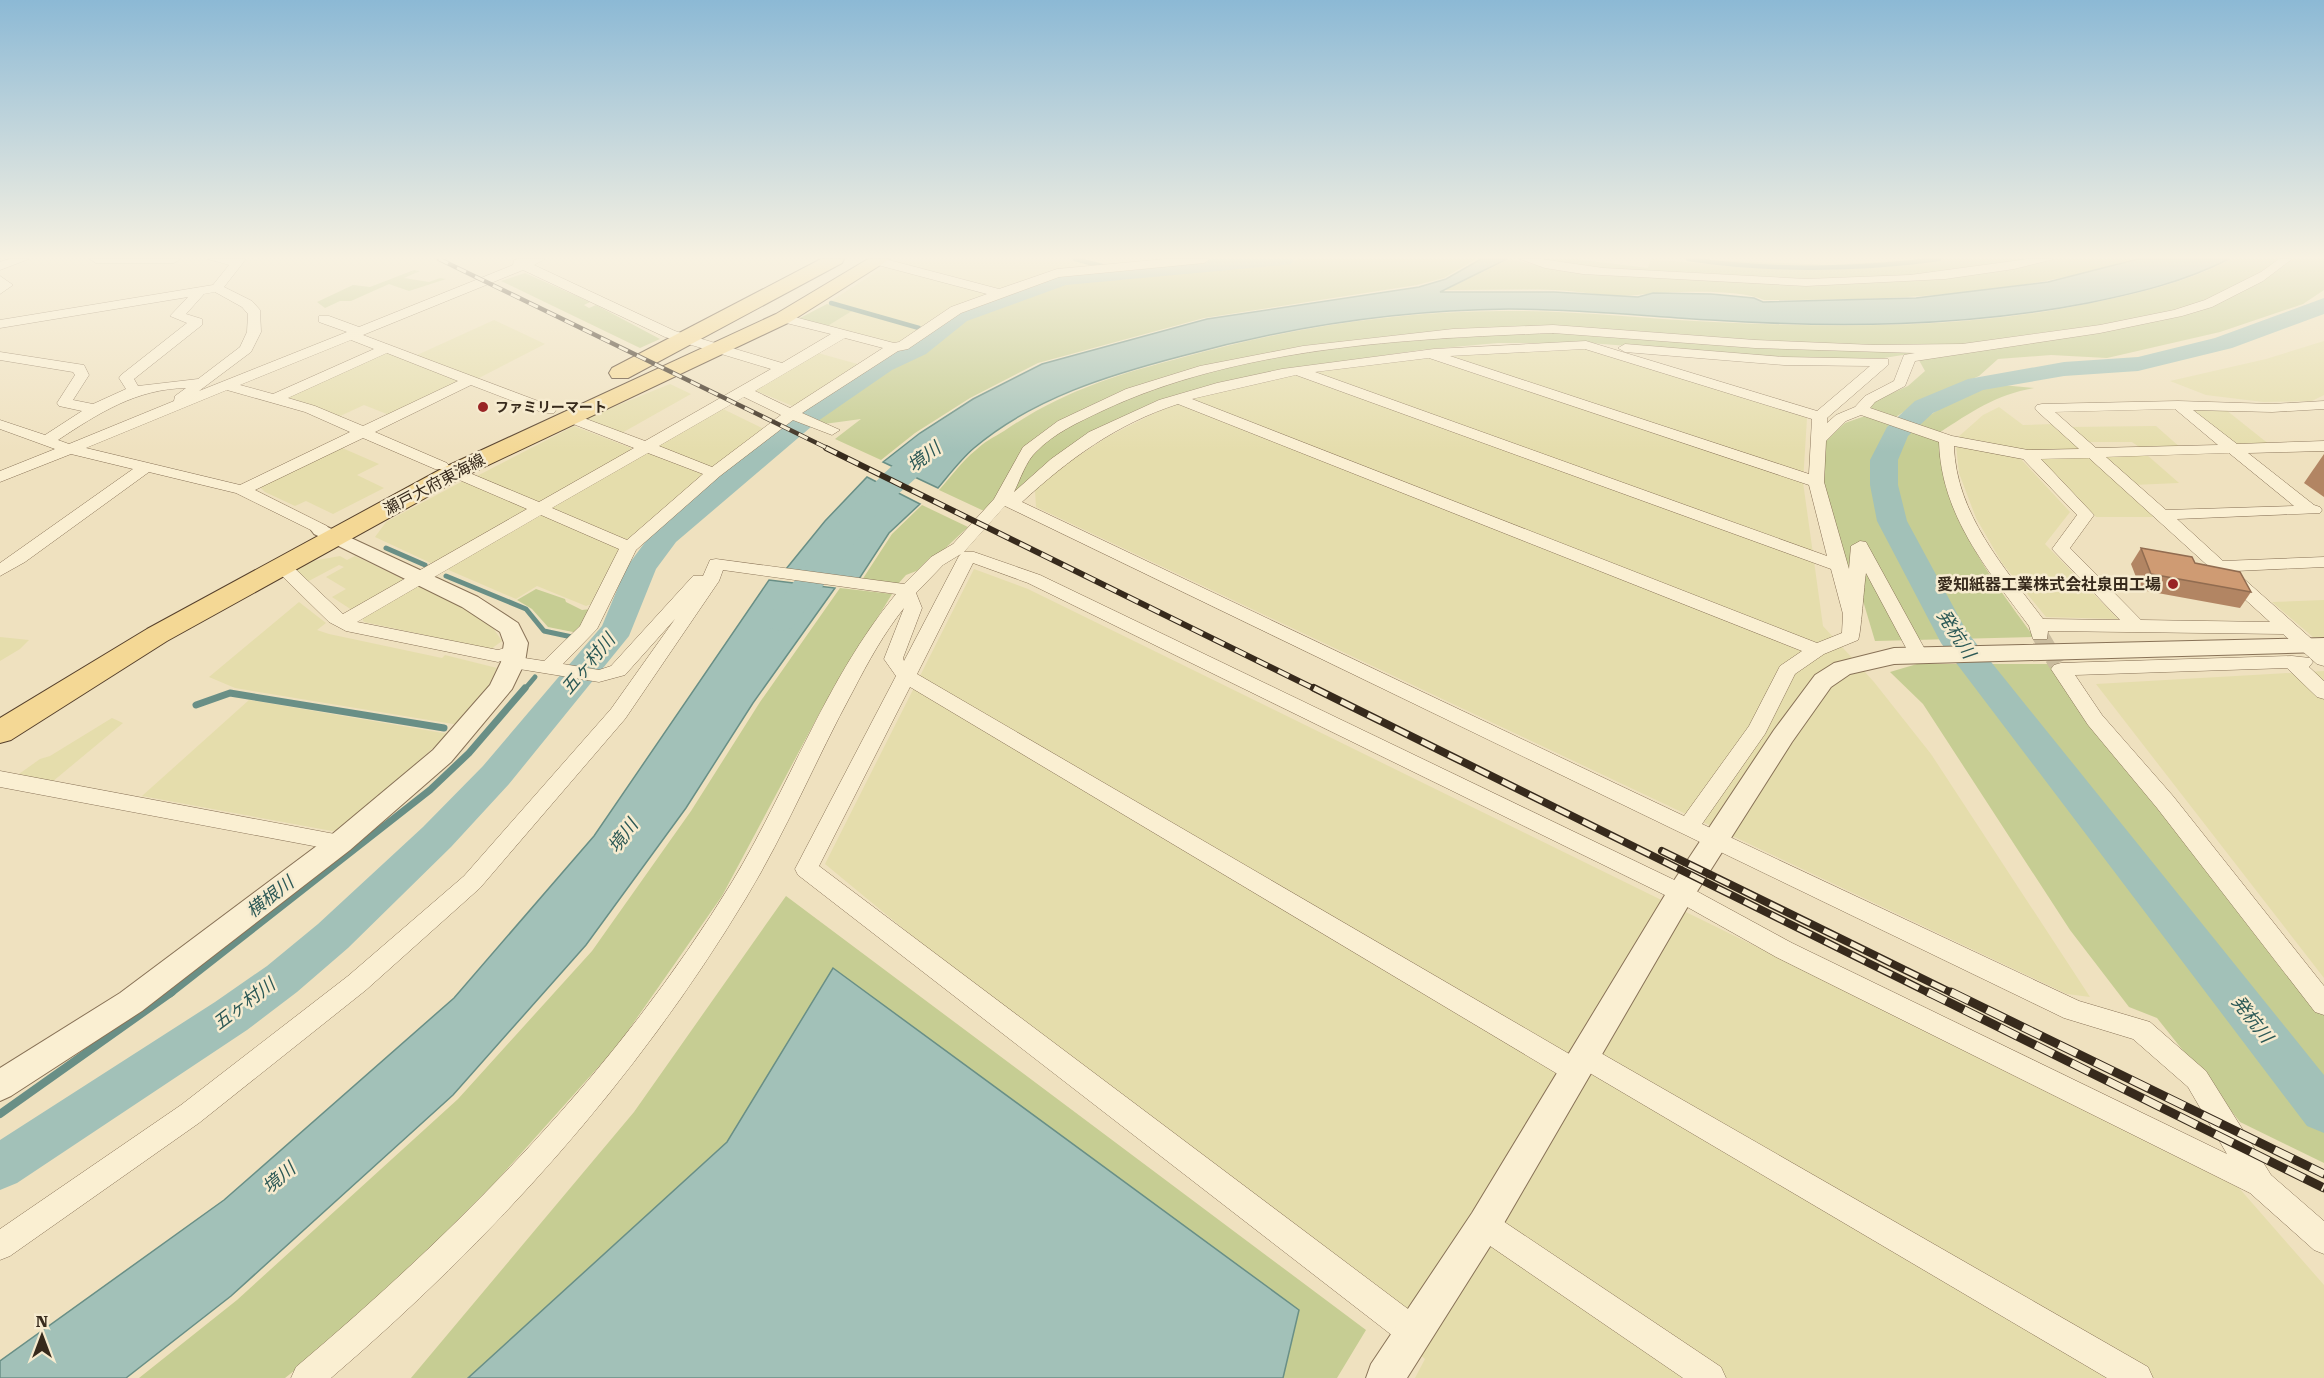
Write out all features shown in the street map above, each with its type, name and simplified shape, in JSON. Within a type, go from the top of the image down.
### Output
[{"type":"main road","name":"瀬戸大府東海線","points":[[0,714],[172,611],[329,534],[448,469],[558,413],[713,323]]},
{"type":"main road","points":[[687,337],[701,338],[732,323]]},
{"type":"main road","name":"瀬戸大府東海線","points":[[558,413],[719,348],[772,323]]},
{"type":"main road","name":"瀬戸大府東海線","points":[[0,732],[157,635],[283,567],[329,534]]},
{"type":"street","points":[[133,389],[126,378],[195,323]]},
{"type":"street","points":[[169,409],[246,349],[254,332],[254,323]]},
{"type":"street","points":[[334,323],[387,348],[714,473]]},
{"type":"street","points":[[0,477],[379,323]]},
{"type":"street","points":[[647,323],[670,334],[687,337],[783,368]]},
{"type":"street","points":[[804,323],[894,346],[903,346],[936,323]]},
{"type":"street","points":[[1413,1332],[806,869],[906,675],[964,552],[963,540],[1061,458],[1107,428],[1226,383],[1296,370],[1425,352],[1505,346],[1586,345],[1784,361],[1883,362],[2127,323]]},
{"type":"street","points":[[1006,502],[1028,450],[1064,423],[1131,393],[1200,370],[1303,350],[1453,333],[1553,329],[1767,345],[1874,349],[1962,348]]},
{"type":"street","points":[[343,622],[843,333]]},
{"type":"street","points":[[1586,345],[1820,417]]},
{"type":"street","points":[[553,667],[588,629],[629,547],[714,473],[791,415],[894,346]]},
{"type":"street","points":[[274,399],[387,348]]},
{"type":"street","points":[[1425,352],[1816,482]]},
{"type":"street","points":[[0,356],[18,361],[79,368],[82,375],[64,403],[95,409]]},
{"type":"street","points":[[1818,440],[1841,418],[1861,411],[1870,399],[1900,383],[1910,358]]},
{"type":"street","points":[[1852,614],[1837,566],[1816,482],[1820,417],[1883,362]]},
{"type":"street","points":[[1296,370],[1837,566]]},
{"type":"street","points":[[242,490],[471,380]]},
{"type":"street","points":[[46,441],[95,409],[133,389],[172,382],[200,383]]},
{"type":"street","points":[[227,386],[310,409],[629,547]]},
{"type":"street","points":[[744,391],[791,415],[832,430]]},
{"type":"street","points":[[1182,400],[1817,650]]},
{"type":"street","points":[[2178,405],[2317,510]]},
{"type":"street","points":[[2320,653],[2091,454],[2042,408],[2178,405],[2272,408],[2324,405]]},
{"type":"street","points":[[1861,411],[1945,439],[2028,455],[2324,446]]},
{"type":"street","points":[[0,424],[67,448],[242,490],[470,602],[510,628],[516,643],[514,657],[500,689],[442,756],[340,843],[226,932],[131,1002],[0,1086]]},
{"type":"street","points":[[1945,439],[1948,471],[1964,514],[1992,563],[2039,630],[2136,626],[2291,628]]},
{"type":"street","points":[[2028,455],[2086,515],[2061,549],[2136,626]]},
{"type":"street","points":[[0,571],[51,537],[113,488],[145,468]]},
{"type":"street","points":[[1006,502],[2073,1010],[2141,1030],[2197,1079],[2260,1184],[2324,1257]]},
{"type":"street","points":[[2161,515],[2317,510]]},
{"type":"street","points":[[1688,827],[1758,729],[1787,670],[1817,650],[1851,636],[1860,546],[1923,655]]},
{"type":"street","points":[[308,1378],[345,1347],[486,1215],[630,1050],[729,906],[844,689],[906,590],[945,554],[964,552],[1034,579],[1682,893],[1784,950],[2260,1184],[2324,1240]]},
{"type":"street","points":[[2220,566],[2324,562]]},
{"type":"street","points":[[716,564],[906,590]]},
{"type":"street","points":[[283,567],[335,618],[353,627],[498,656],[514,657],[599,676],[618,671],[627,663],[692,586],[716,564]]},
{"type":"street","points":[[0,1246],[190,1114],[357,983],[472,882],[618,714],[710,580],[716,564]]},
{"type":"street","points":[[906,590],[913,608],[893,659],[906,675],[1579,1064],[2137,1378]]},
{"type":"street","points":[[1385,1378],[1484,1225],[1682,893],[1783,736],[1823,681],[1842,668],[1869,661],[1923,655],[1999,652],[2320,653]]},
{"type":"street","points":[[2320,653],[2292,662],[2059,667],[2095,720],[2165,802],[2324,1004]]},
{"type":"street","points":[[2292,662],[2324,692]]},
{"type":"street","points":[[0,779],[340,843]]},
{"type":"street","points":[[1484,1225],[1710,1378]]},
{"type":"shaded area","points":[[487,323],[501,323],[545,344],[477,379],[415,356]]},
{"type":"shaded area","points":[[832,323],[897,323],[921,330],[894,345],[826,327]]},
{"type":"shaded area","points":[[908,323],[933,323],[924,328]]},
{"type":"shaded area","points":[[2324,341],[2324,395],[2312,401],[2263,402],[2206,395],[2170,381],[2266,359]]},
{"type":"shaded area","points":[[1586,348],[1807,418],[1803,482],[1823,626],[1874,682],[1931,754],[2090,997],[2067,994],[1036,507],[1035,490],[1063,466],[1109,436],[1169,406],[1229,385],[1424,356]]},
{"type":"shaded area","points":[[389,352],[460,380],[459,383],[392,416],[364,405],[338,417],[285,400],[286,396]]},
{"type":"shaded area","points":[[818,353],[861,365],[795,407],[754,390]]},
{"type":"shaded area","points":[[670,384],[691,394],[620,434],[584,419]]},
{"type":"shaded area","points":[[2221,406],[2270,445],[2236,446],[2185,407]]},
{"type":"shaded area","points":[[719,407],[766,430],[712,469],[654,447]]},
{"type":"shaded area","points":[[1999,407],[2023,425],[2053,424],[2082,451],[2025,451],[1957,438],[1983,415]]},
{"type":"shaded area","points":[[574,426],[631,448],[630,452],[545,503],[537,503],[477,476]]},
{"type":"shaded area","points":[[2156,426],[2182,449],[2142,449],[2132,442],[2084,442],[2068,427]]},
{"type":"shaded area","points":[[1956,445],[2019,457],[2070,512],[2045,544],[2118,619],[2046,617],[2002,563],[1976,518],[1959,473]]},
{"type":"shaded area","points":[[340,447],[379,464],[357,475],[384,488],[333,514],[306,501],[295,506],[265,492],[259,486]]},
{"type":"shaded area","points":[[648,453],[702,474],[703,478],[633,539],[626,541],[552,508],[552,505]]},
{"type":"shaded area","points":[[2147,455],[2179,483],[2133,485],[2100,457]]},
{"type":"shaded area","points":[[2090,457],[2157,517],[2096,517],[2040,458]]},
{"type":"shaded area","points":[[463,481],[526,508],[525,512],[435,565],[375,537],[386,522]]},
{"type":"shaded area","points":[[542,515],[621,548],[594,603],[586,606],[537,586],[516,599],[444,568]]},
{"type":"shaded area","points":[[340,556],[347,560],[355,556],[403,579],[400,585],[355,612],[332,597],[346,589],[326,577],[344,567],[339,565],[305,583],[294,571],[312,561]]},
{"type":"shaded area","points":[[974,569],[1028,589],[2232,1180],[2324,1285],[2324,1378],[1415,1378],[1425,1359],[825,864]]},
{"type":"shaded area","points":[[423,586],[469,610],[493,628],[502,641],[491,649],[364,622],[362,619],[411,587]]},
{"type":"shaded area","points":[[2324,600],[2324,637],[2313,637],[2272,602]]},
{"type":"shaded area","points":[[299,602],[326,623],[317,630],[329,634],[442,658],[445,655],[497,668],[486,691],[459,725],[235,688],[209,677]]},
{"type":"shaded area","points":[[0,637],[29,640],[20,649],[0,661]]},
{"type":"shaded area","points":[[2324,671],[2324,978],[2096,684]]},
{"type":"shaded area","points":[[249,700],[449,734],[343,828],[332,831],[142,796]]},
{"type":"shaded area","points":[[112,718],[123,723],[52,782],[19,774],[40,759],[50,756]]},
{"type":"green space","points":[[589,323],[630,323],[660,339],[640,348]]},
{"type":"green space","points":[[813,323],[832,323],[826,327]]},
{"type":"green space","points":[[955,323],[1184,323],[1038,363],[970,398],[915,433],[881,460],[835,439],[861,419],[824,424],[815,421],[886,366],[922,351]]},
{"type":"green space","points":[[1344,323],[2246,323],[2220,332],[2107,358],[2051,355],[1998,359],[1979,376],[1921,401],[1894,418],[1868,409],[1874,401],[1908,386],[1925,371],[1915,353],[1884,358],[1778,358],[1590,343],[1498,343],[1420,350],[1293,369],[1168,399],[1056,456],[1012,494],[984,511],[939,490],[982,444],[1047,405],[1069,395],[1112,378],[1159,364],[1305,329]]},
{"type":"green space","points":[[1991,384],[2034,388],[1995,400],[1939,433],[1914,425],[1951,402]]},
{"type":"green space","points":[[1865,416],[1939,440],[1943,469],[1960,521],[1986,568],[2034,637],[1875,641],[1861,594],[1844,567],[1823,483],[1824,442],[1845,423]]},
{"type":"green space","points":[[922,505],[968,527],[924,568],[906,575],[897,585],[862,580],[892,534]]},
{"type":"green space","points":[[840,588],[892,594],[819,714],[722,896],[618,1045],[475,1205],[328,1344],[285,1378],[139,1378],[237,1300],[458,1099],[592,951],[691,811],[760,702]]},
{"type":"green space","points":[[536,589],[565,599],[566,602],[582,610],[591,609],[578,633],[548,627],[532,609],[517,600]]},
{"type":"green space","points":[[1917,664],[2050,664],[2089,721],[2324,1012],[2324,1163],[2240,1122],[2157,1018],[2129,1007],[2070,930],[1923,704],[1890,672]]},
{"type":"green space","points":[[786,896],[1366,1330],[1337,1378],[411,1378],[634,1112]]},
{"type":"water","points":[[1191,323],[1336,323],[1222,346],[1127,371],[1073,390],[1021,415],[997,430],[969,452],[938,488],[883,462],[920,433],[973,399],[1042,364]]},
{"type":"water","points":[[1773,323],[1912,323],[1901,324]]},
{"type":"water","points":[[867,477],[920,504],[889,533],[859,579],[786,569],[825,521]]},
{"type":"water","points":[[769,580],[835,588],[753,703],[686,808],[586,945],[453,1095],[231,1296],[126,1378],[0,1378],[0,1361],[224,1200],[454,998],[594,836]]},
{"type":"water","points":[[833,968],[1299,1310],[1283,1378],[468,1378],[727,1142]]},
{"type":"building","points":[[2141,548],[2192,557],[2195,563],[2240,572],[2251,592],[2151,574]]},
{"type":"waterway","points":[[902,323],[919,328]]},
{"type":"waterway","name":"五ヶ村川","points":[[0,1167],[231,1016],[282,979],[333,936],[437,837],[496,775],[617,629],[641,568],[665,536],[809,415],[883,365],[917,349],[950,323]]},
{"type":"waterway","name":"発杭川","points":[[2280,323],[2223,343],[2138,364],[2064,369],[1977,384],[1924,407],[1896,433],[1884,460],[1884,485],[1892,521],[1953,636],[2324,1111]]},
{"type":"waterway","name":"五ヶ村川","points":[[930,332],[936,333]]},
{"type":"waterway","name":"境川","points":[[781,621],[867,507],[910,466],[941,443]]},
{"type":"waterway","name":"横根川","points":[[386,548],[425,565]]},
{"type":"waterway","name":"横根川","points":[[446,576],[526,609],[544,631],[572,637]]},
{"type":"waterway","name":"横根川","points":[[524,690],[535,677]]},
{"type":"waterway","name":"横根川","points":[[170,994],[430,790],[469,753],[525,688]]},
{"type":"waterway","points":[[196,705],[230,693],[444,728]]},
{"type":"waterway","name":"横根川","points":[[0,1114],[172,992]]},
{"type":"tunnel","points":[[2040,635],[2057,664]]},
{"type":"railway","points":[[571,323],[829,449]]},
{"type":"railway","points":[[826,448],[1317,690]]},
{"type":"railway","points":[[1314,688],[1931,994]]},
{"type":"railway","points":[[1662,851],[1954,994]]},
{"type":"railway","points":[[1928,992],[2324,1188]]},
{"type":"railway","points":[[1951,992],[2324,1174]]},
{"type":"place","name":"ファミリーマート","points":[[483,407]]},
{"type":"place","name":"愛知紙器工業株式会社泉田工場","points":[[2173,584]]}]
